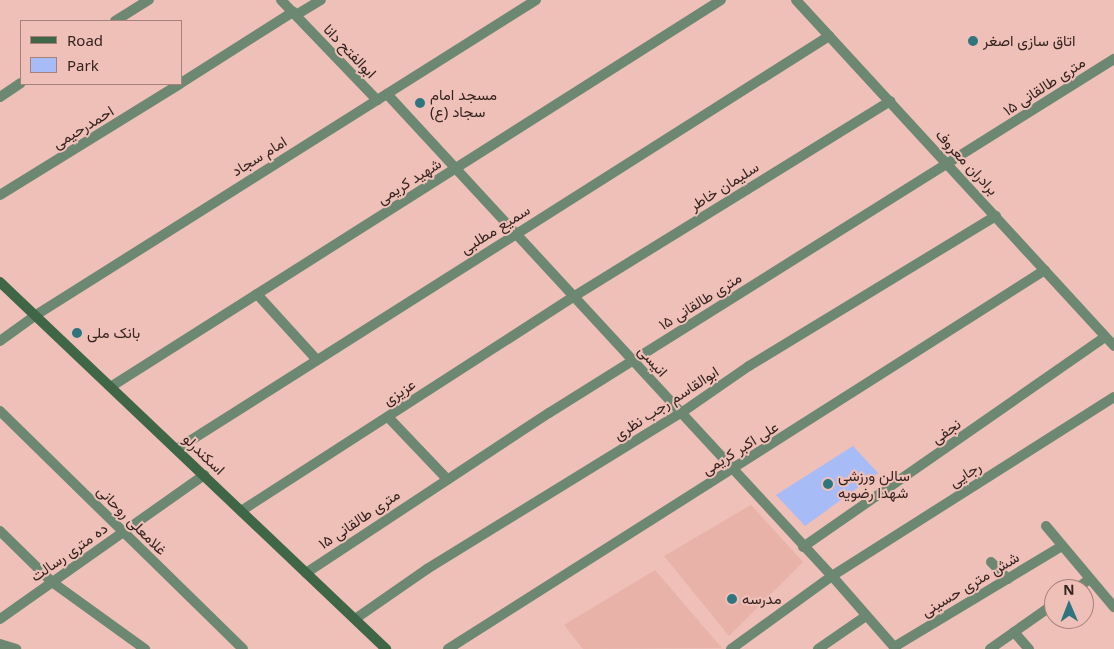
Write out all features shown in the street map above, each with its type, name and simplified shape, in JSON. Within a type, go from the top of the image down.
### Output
[{"type":"main road","name":"اسکندرلو","points":[[0,282],[112,386],[176,450],[386,649]]},
{"type":"street","points":[[117,20],[149,0]]},
{"type":"street","name":"ابوالفتح دانا","points":[[282,0],[377,100]]},
{"type":"street","name":"احمدرحیمی","points":[[182,83],[321,0]]},
{"type":"street","name":"امام سجاد","points":[[0,341],[36,315],[536,0]]},
{"type":"street","name":"شهید کریمی","points":[[112,386],[720,0]]},
{"type":"street","name":"برادران معروف","points":[[796,0],[950,165],[1114,346]]},
{"type":"street","name":"سمیع مطلبی","points":[[176,450],[829,36]]},
{"type":"street","name":"۱۵ متری طالقانی","points":[[306,572],[447,479],[633,361],[950,165],[1114,59]]},
{"type":"street","points":[[0,97],[20,84]]},
{"type":"street","name":"احمدرحیمی","points":[[0,195],[179,85]]},
{"type":"street","name":"انیسی","points":[[386,94],[803,548],[832,576],[895,648]]},
{"type":"street","name":"سلیمان خاطر","points":[[573,296],[890,101]]},
{"type":"street","name":"ابوالقاسم رجب نظری","points":[[354,619],[427,569],[681,414],[757,361],[996,216]]},
{"type":"street","name":"علی اکبر کریمی","points":[[448,649],[733,470],[1045,270]]},
{"type":"street","points":[[258,294],[317,360]]},
{"type":"street","name":"عزیزی","points":[[241,511],[573,296]]},
{"type":"street","name":"نجفی","points":[[803,548],[1106,337]]},
{"type":"street","name":"رجایی","points":[[731,649],[832,576],[1114,397]]},
{"type":"street","name":"غلامعلی روحانی","points":[[0,411],[243,649]]},
{"type":"street","points":[[388,417],[447,479]]},
{"type":"street","name":"ده متری رسالت","points":[[0,619],[204,475]]},
{"type":"street","points":[[1046,526],[1090,579]]},
{"type":"street","points":[[0,531],[52,582],[145,649]]},
{"type":"street","name":"شش متری حسینی","points":[[895,648],[1062,546]]},
{"type":"street","points":[[992,562],[1008,579]]},
{"type":"street","points":[[1094,584],[1114,607]]},
{"type":"street","points":[[990,649],[1044,611]]},
{"type":"street","points":[[818,649],[866,616]]},
{"type":"street","points":[[1014,632],[1029,649]]},
{"type":"street","points":[[0,644],[16,649]]},
{"type":"shaded area","name":"مدرسه","points":[[751,505],[803,562],[729,636],[664,556]]},
{"type":"shaded area","name":"مدرسه","points":[[655,570],[722,648],[583,649],[564,625]]},
{"type":"green space","name":"سالن ورزشی شهدا رضویه","points":[[853,446],[878,473],[805,526],[776,495]]},
{"type":"place","name":"اتاق سازی اصغر","points":[[973,41]]},
{"type":"place","name":"مسجد امام سجاد (ع)","points":[[420,103]]},
{"type":"place","name":"بانک ملی","points":[[77,333]]},
{"type":"place","name":"سالن ورزشی شهدا رضویه","points":[[828,484]]},
{"type":"place","name":"مدرسه","points":[[732,599]]}]
